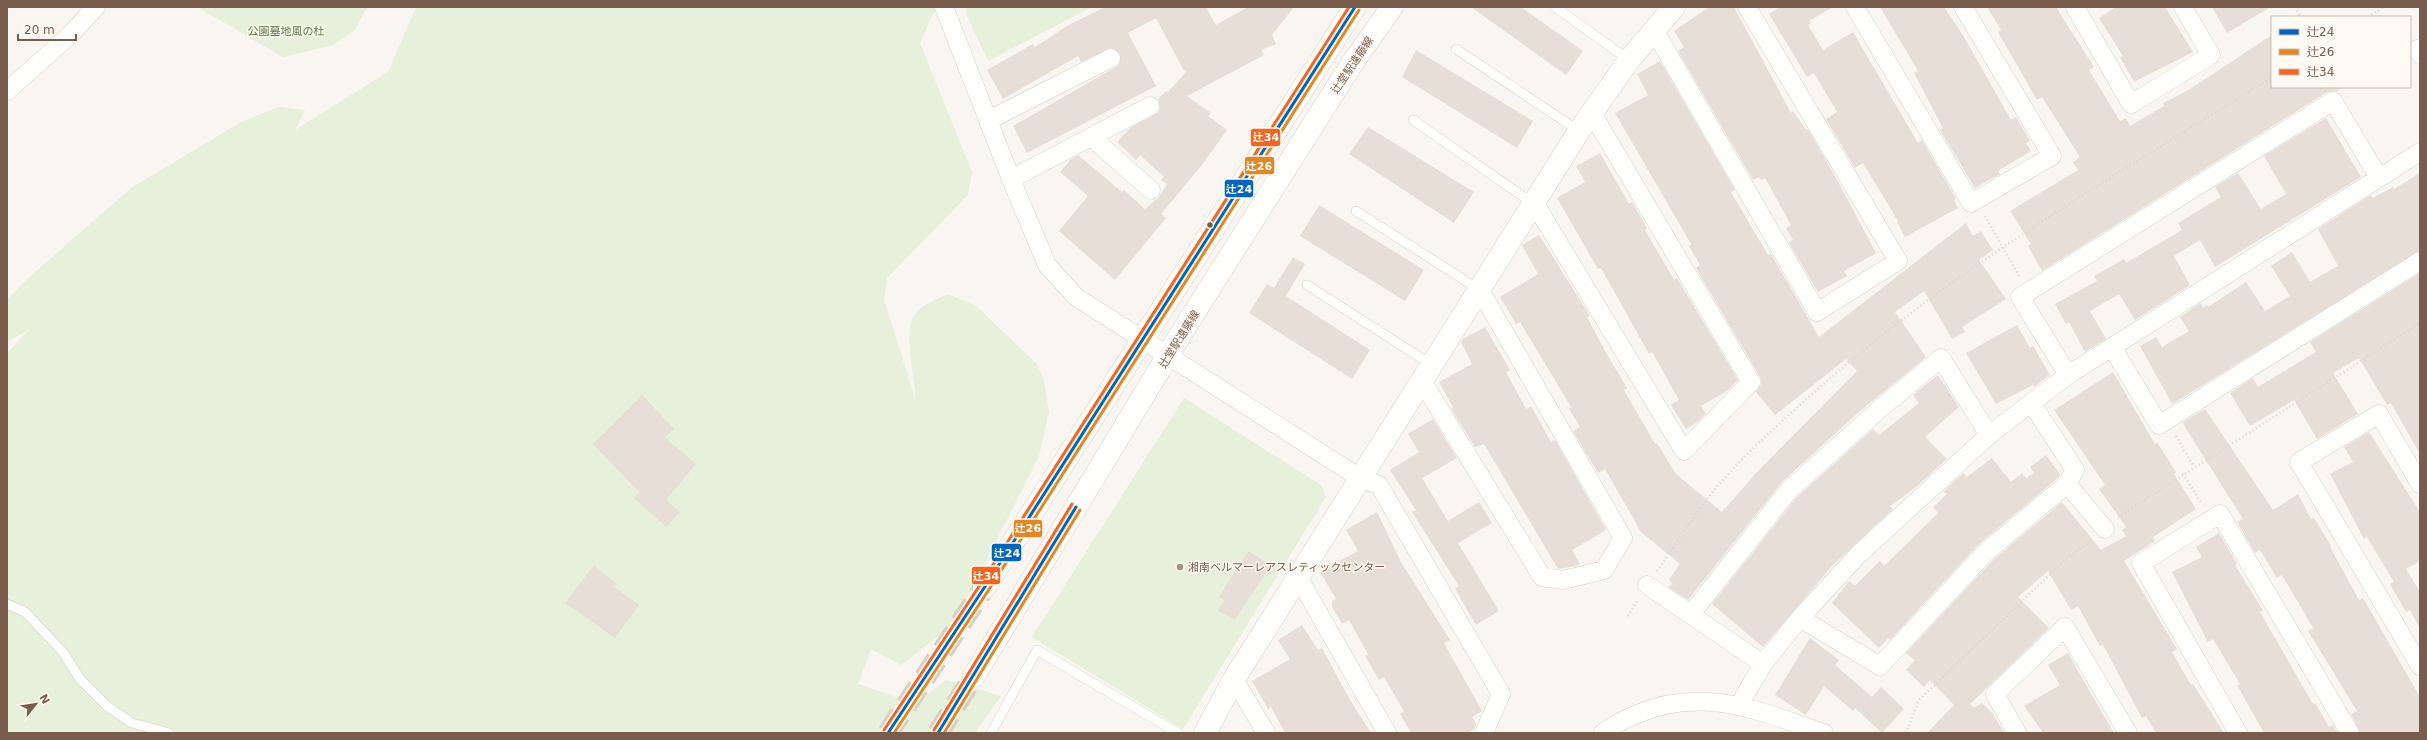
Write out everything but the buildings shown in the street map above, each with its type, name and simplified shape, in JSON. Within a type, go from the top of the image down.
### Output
[{"type":"street","points":[[7,91],[70,35],[96,7]]},
{"type":"street","points":[[944,7],[1011,179],[1047,264],[1076,296],[1142,340],[1360,478],[1379,485],[1501,694],[1484,733]]},
{"type":"street","points":[[984,588],[1355,7]]},
{"type":"street","name":"辻堂駅遠藤線","points":[[974,676],[1168,356],[1353,62],[1392,7]]},
{"type":"street","points":[[1205,733],[1234,679],[1535,204],[1579,131],[1629,60],[1674,7]]},
{"type":"street","points":[[1654,30],[1816,312],[1898,261],[1747,7]]},
{"type":"street","points":[[1855,7],[1971,203],[2052,156],[1963,7]]},
{"type":"street","points":[[2074,7],[2131,104],[2211,55],[2183,7]]},
{"type":"street","points":[[2420,48],[2417,50],[2420,54]]},
{"type":"street","points":[[989,120],[1111,58]]},
{"type":"street","points":[[2068,375],[2020,297],[2333,102],[2379,178]]},
{"type":"street","points":[[1011,179],[1150,106]]},
{"type":"street","points":[[1535,204],[1684,451],[1751,382],[1592,113]]},
{"type":"street","points":[[1091,137],[1152,190]]},
{"type":"street","points":[[1739,705],[1763,664],[1800,618],[1858,555],[1990,435],[2068,375],[2420,152]]},
{"type":"street","points":[[2112,347],[2159,425],[2420,261]]},
{"type":"street","points":[[1427,373],[1542,578],[1563,580],[1604,570],[1623,538],[1480,290]]},
{"type":"street","points":[[1691,614],[1789,490],[1882,407],[1941,358],[1990,435]]},
{"type":"street","points":[[1800,618],[1880,666],[1984,553],[2067,484],[2075,470],[2032,404]]},
{"type":"street","points":[[2420,484],[2378,414],[2299,462],[2420,666]]},
{"type":"street","points":[[2067,484],[2105,529]]},
{"type":"street","points":[[2238,733],[2141,563],[2220,514],[2350,733]]},
{"type":"street","points":[[1298,577],[1388,733]]},
{"type":"street","points":[[1647,585],[1763,664]]},
{"type":"street","points":[[2017,733],[1995,694],[2065,627],[2128,733]]},
{"type":"street","points":[[1234,679],[1266,733]]},
{"type":"street","points":[[1603,733],[1611,726],[1656,706],[1712,700],[1739,705],[1824,733]]},
{"type":"lane","points":[[1555,7],[1629,60]]},
{"type":"lane","points":[[1456,49],[1579,131]]},
{"type":"lane","points":[[1413,120],[1535,204]]},
{"type":"lane","points":[[1356,211],[1480,290]]},
{"type":"lane","points":[[1307,285],[1427,373]]},
{"type":"lane","points":[[7,604],[25,612],[62,651],[80,679],[107,706],[132,723],[169,733]]},
{"type":"lane","points":[[991,733],[1037,650],[1178,733]]},
{"type":"path","points":[[2294,7],[2300,16]]},
{"type":"path","points":[[2370,16],[2383,7]]},
{"type":"path","points":[[1628,616],[1647,585],[1708,498],[1763,438],[1871,344],[1927,300],[2003,247],[2271,78]]},
{"type":"path","points":[[1976,200],[2028,292]]},
{"type":"path","points":[[1906,733],[1919,700],[2067,558],[2117,518],[2183,474],[2420,323]]},
{"type":"path","points":[[2166,420],[2194,467]]},
{"type":"path","points":[[2183,474],[2211,519]]},
{"type":"green space","name":"公園墓地風の杜","points":[[197,7],[367,7],[355,30],[333,45],[283,57]]},
{"type":"green space","points":[[416,7],[936,7],[920,43],[972,172],[968,195],[887,278],[884,300],[915,398],[909,342],[912,321],[916,313],[923,307],[948,294],[976,306],[1037,364],[1044,381],[1049,412],[1039,456],[955,623],[901,665],[871,649],[858,684],[916,704],[946,680],[1001,696],[975,733],[7,733],[7,353],[30,329],[7,342],[7,300],[26,280],[131,188],[241,122],[279,107],[305,110],[295,130],[388,72]]},
{"type":"green space","points":[[966,7],[1092,7],[988,61],[966,14]]},
{"type":"green space","name":"湘南ベルマーレアスレティックセンター","points":[[1184,398],[1321,485],[1326,497],[1183,729],[1032,637]]},
{"type":"tunnel","points":[[888,733],[984,588]]},
{"type":"tunnel","points":[[938,733],[974,676]]},
{"type":"transit line","name":"辻34","points":[[884,730],[980,585],[1349,7]]},
{"type":"transit line","name":"辻24","points":[[888,733],[984,588],[1355,7]]},
{"type":"transit line","name":"辻26","points":[[894,733],[988,591],[1359,10]]},
{"type":"transit line","name":"辻34","points":[[934,730],[1072,504]]},
{"type":"transit line","name":"辻24","points":[[938,733],[1076,507]]},
{"type":"transit line","name":"辻26","points":[[944,733],[1080,510]]},
{"type":"place","name":"湘南ベルマーレアスレティックセンター","points":[[1180,567]]}]
